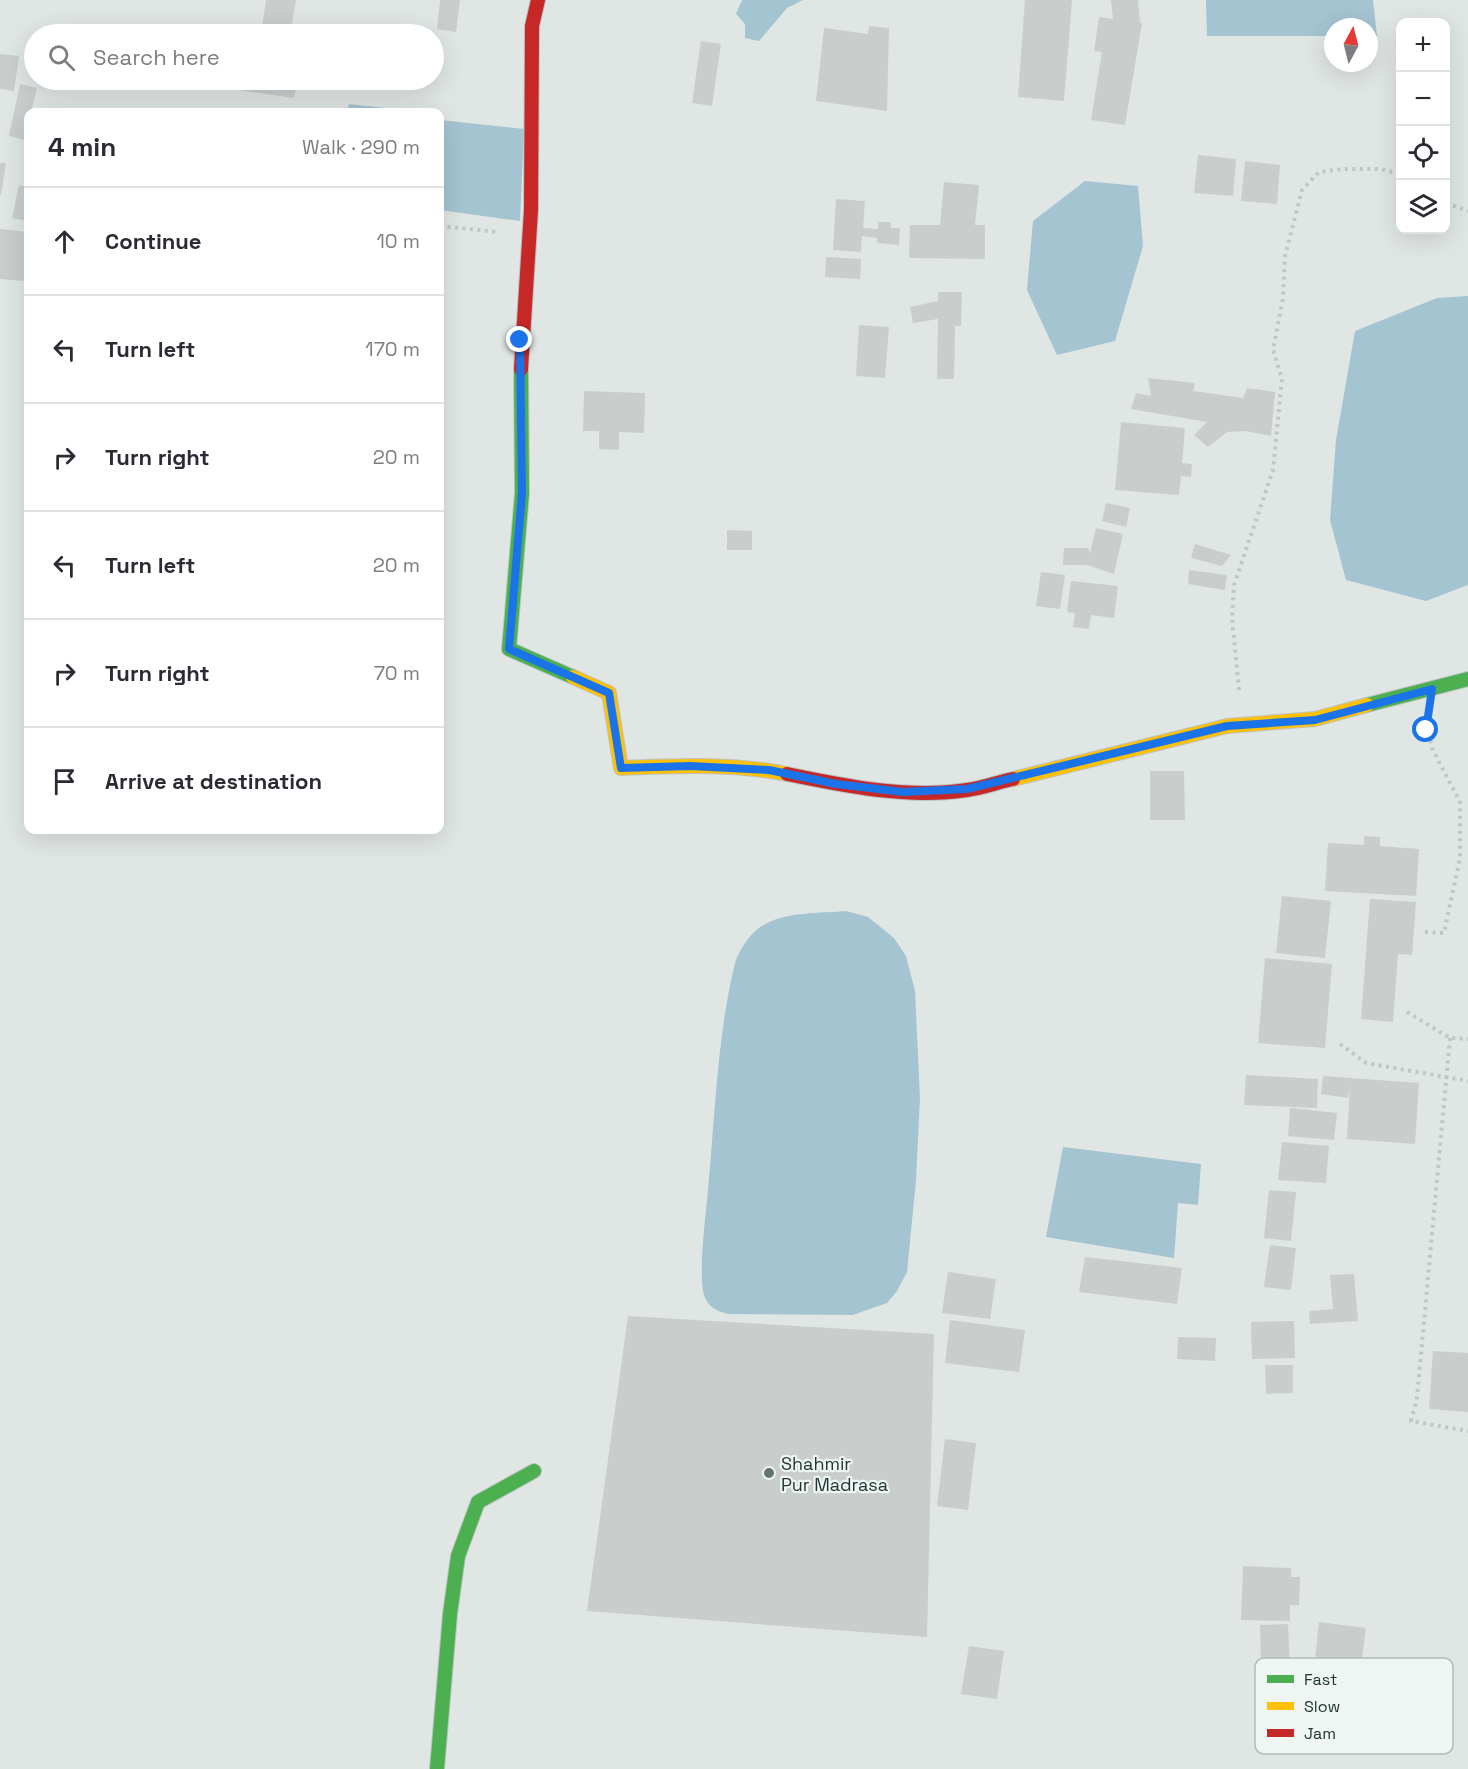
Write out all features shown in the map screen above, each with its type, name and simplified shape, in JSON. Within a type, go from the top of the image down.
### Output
[{"type":"street","points":[[538,0],[532,26],[529,236],[520,340],[522,493],[509,649],[609,693],[621,768],[690,766],[769,770],[836,784],[903,792],[967,789],[1227,726],[1315,720],[1468,679]]},
{"type":"street","points":[[437,1769],[449,1624],[458,1556],[478,1502],[534,1472]]},
{"type":"path","points":[[1239,690],[1232,618],[1234,585],[1273,470],[1282,379],[1273,350],[1283,298],[1286,256],[1295,211],[1302,190],[1318,172],[1342,169],[1381,169],[1396,173]]},
{"type":"path","points":[[1450,204],[1468,211]]},
{"type":"path","points":[[444,226],[529,236]]},
{"type":"path","points":[[1425,932],[1444,933],[1460,858],[1460,802],[1432,748],[1426,730],[1432,689]]},
{"type":"path","points":[[1407,1012],[1450,1038],[1468,1040]]},
{"type":"path","points":[[1450,1038],[1417,1398],[1412,1421],[1468,1431]]},
{"type":"path","points":[[1340,1044],[1366,1063],[1468,1081]]},
{"type":"water","points":[[742,0],[803,0],[787,8],[759,41],[745,38],[745,24],[736,14]]},
{"type":"water","points":[[1206,0],[1373,0],[1375,18],[1324,18],[1324,36],[1207,36]]},
{"type":"water","points":[[349,104],[384,108],[348,108]]},
{"type":"water","points":[[444,120],[524,129],[520,221],[444,211]]},
{"type":"water","points":[[1085,181],[1138,186],[1143,246],[1115,341],[1057,355],[1027,290],[1033,221]]},
{"type":"water","points":[[1468,296],[1468,585],[1426,601],[1346,580],[1330,520],[1336,440],[1355,331],[1437,298]]},
{"type":"water","points":[[846,911],[868,917],[894,938],[906,956],[915,991],[920,1098],[916,1180],[907,1272],[897,1291],[887,1303],[853,1315],[724,1313],[710,1305],[704,1295],[702,1259],[720,1048],[735,963],[748,939],[768,923],[793,915]]},
{"type":"water","points":[[1063,1147],[1201,1164],[1198,1205],[1178,1203],[1174,1258],[1046,1237]]},
{"type":"building","points":[[266,0],[296,0],[292,24],[262,24]]},
{"type":"building","points":[[440,0],[460,0],[456,32],[444,30],[444,24],[438,24]]},
{"type":"building","points":[[1025,0],[1072,0],[1064,101],[1018,97]]},
{"type":"building","points":[[1111,0],[1138,0],[1140,23],[1142,23],[1125,125],[1091,120],[1102,52],[1094,51],[1099,17],[1113,19]]},
{"type":"building","points":[[869,26],[889,28],[887,111],[816,101],[824,28],[868,34]]},
{"type":"building","points":[[701,41],[721,44],[712,106],[692,103]]},
{"type":"building","points":[[0,54],[19,56],[14,91],[0,89]]},
{"type":"building","points":[[20,84],[24,85],[24,90],[36,90],[32,108],[24,108],[24,140],[9,136]]},
{"type":"building","points":[[239,90],[295,90],[294,98]]},
{"type":"building","points":[[1198,155],[1236,159],[1233,196],[1194,193]]},
{"type":"building","points":[[1245,161],[1280,165],[1277,204],[1241,201]]},
{"type":"building","points":[[0,163],[6,163],[1,195],[0,195]]},
{"type":"building","points":[[944,182],[979,185],[975,225],[985,225],[985,259],[909,258],[910,225],[940,225]]},
{"type":"building","points":[[19,185],[24,186],[24,220],[12,218]]},
{"type":"building","points":[[836,199],[865,201],[863,228],[878,229],[878,222],[891,222],[891,228],[900,228],[899,245],[877,243],[877,238],[862,236],[861,252],[833,250]]},
{"type":"building","points":[[0,229],[24,232],[24,281],[0,279]]},
{"type":"building","points":[[826,257],[861,259],[860,279],[825,277]]},
{"type":"building","points":[[938,292],[962,292],[961,326],[955,326],[954,379],[937,379],[938,319],[913,323],[910,307],[938,301]]},
{"type":"building","points":[[859,325],[889,327],[885,378],[856,376]]},
{"type":"building","points":[[1148,378],[1195,383],[1193,391],[1243,398],[1247,388],[1275,392],[1271,436],[1245,431],[1227,432],[1208,447],[1194,435],[1207,422],[1131,409],[1136,393],[1151,396]]},
{"type":"building","points":[[584,391],[645,393],[644,433],[619,432],[619,450],[599,449],[599,431],[583,431]]},
{"type":"building","points":[[1121,422],[1185,428],[1182,463],[1192,464],[1191,477],[1181,476],[1179,495],[1115,490]]},
{"type":"building","points":[[1106,503],[1130,508],[1126,527],[1102,521]]},
{"type":"building","points":[[1096,528],[1123,534],[1114,574],[1087,565],[1063,565],[1064,548],[1088,548],[1090,553]]},
{"type":"building","points":[[727,530],[752,531],[752,550],[727,550]]},
{"type":"building","points":[[1195,544],[1231,555],[1222,566],[1191,558]]},
{"type":"building","points":[[1189,570],[1227,575],[1225,590],[1188,584]]},
{"type":"building","points":[[1041,572],[1065,575],[1060,609],[1036,606]]},
{"type":"building","points":[[1071,581],[1118,586],[1114,618],[1091,615],[1089,629],[1073,627],[1075,613],[1067,612]]},
{"type":"building","points":[[1150,771],[1184,771],[1185,820],[1150,820]]},
{"type":"building","points":[[1364,836],[1380,837],[1380,846],[1419,849],[1416,896],[1325,891],[1328,843],[1364,845]]},
{"type":"building","points":[[1282,896],[1331,901],[1325,958],[1276,953]]},
{"type":"building","points":[[1370,899],[1416,902],[1412,955],[1398,954],[1393,1022],[1361,1019]]},
{"type":"building","points":[[1265,958],[1332,964],[1325,1048],[1258,1043]]},
{"type":"building","points":[[1246,1075],[1318,1079],[1317,1108],[1244,1105]]},
{"type":"building","points":[[1323,1076],[1419,1083],[1415,1144],[1347,1139],[1350,1086],[1348,1098],[1321,1094]]},
{"type":"building","points":[[1290,1108],[1337,1113],[1334,1140],[1288,1136]]},
{"type":"building","points":[[1282,1142],[1329,1146],[1326,1183],[1278,1180]]},
{"type":"building","points":[[1269,1190],[1296,1192],[1291,1241],[1264,1238]]},
{"type":"building","points":[[1270,1245],[1296,1248],[1291,1290],[1264,1287]]},
{"type":"building","points":[[1085,1257],[1182,1268],[1177,1304],[1079,1292]]},
{"type":"building","points":[[948,1272],[996,1279],[990,1319],[942,1313]]},
{"type":"building","points":[[1354,1274],[1358,1321],[1310,1324],[1309,1311],[1333,1309],[1330,1275]]},
{"type":"building","name":"Shahmir Pur Madrasa","points":[[628,1316],[934,1334],[927,1637],[587,1611]]},
{"type":"building","points":[[950,1320],[1025,1330],[1019,1372],[945,1363]]},
{"type":"building","points":[[1294,1321],[1295,1358],[1252,1359],[1251,1322]]},
{"type":"building","points":[[1178,1337],[1216,1338],[1215,1361],[1177,1359]]},
{"type":"building","points":[[1433,1351],[1468,1353],[1468,1412],[1429,1409]]},
{"type":"building","points":[[1265,1365],[1293,1365],[1293,1393],[1266,1394]]},
{"type":"building","points":[[945,1439],[976,1443],[968,1510],[937,1506]]},
{"type":"building","points":[[1243,1566],[1291,1568],[1291,1577],[1300,1577],[1299,1605],[1290,1605],[1290,1621],[1241,1620]]},
{"type":"building","points":[[1319,1622],[1366,1628],[1362,1658],[1315,1658]]},
{"type":"building","points":[[1288,1624],[1290,1658],[1261,1658],[1260,1625]]},
{"type":"building","points":[[969,1646],[1004,1651],[997,1699],[961,1694]]},
{"type":"traffic: fast","points":[[521,369],[522,493],[509,649],[573,677]]},
{"type":"traffic: fast","points":[[1367,705],[1468,679]]},
{"type":"traffic: fast","points":[[437,1769],[450,1614],[458,1556],[478,1502],[534,1471]]},
{"type":"traffic: slow","points":[[573,677],[609,693],[621,768],[725,767],[787,774]]},
{"type":"traffic: slow","points":[[1013,779],[1227,726],[1315,719],[1367,705]]},
{"type":"traffic: jam","points":[[521,369],[531,210],[532,26],[538,0]]},
{"type":"traffic: jam","points":[[787,774],[854,787],[922,793],[967,790],[1013,779]]},
{"type":"place","name":"Shahmir Pur Madrasa","points":[[769,1473]]},
{"type":"route","points":[[520,340],[522,493],[509,649],[609,693],[621,768],[690,766],[769,770],[836,784],[903,792],[967,789],[1227,726],[1315,720],[1432,689],[1426,730]]}]
